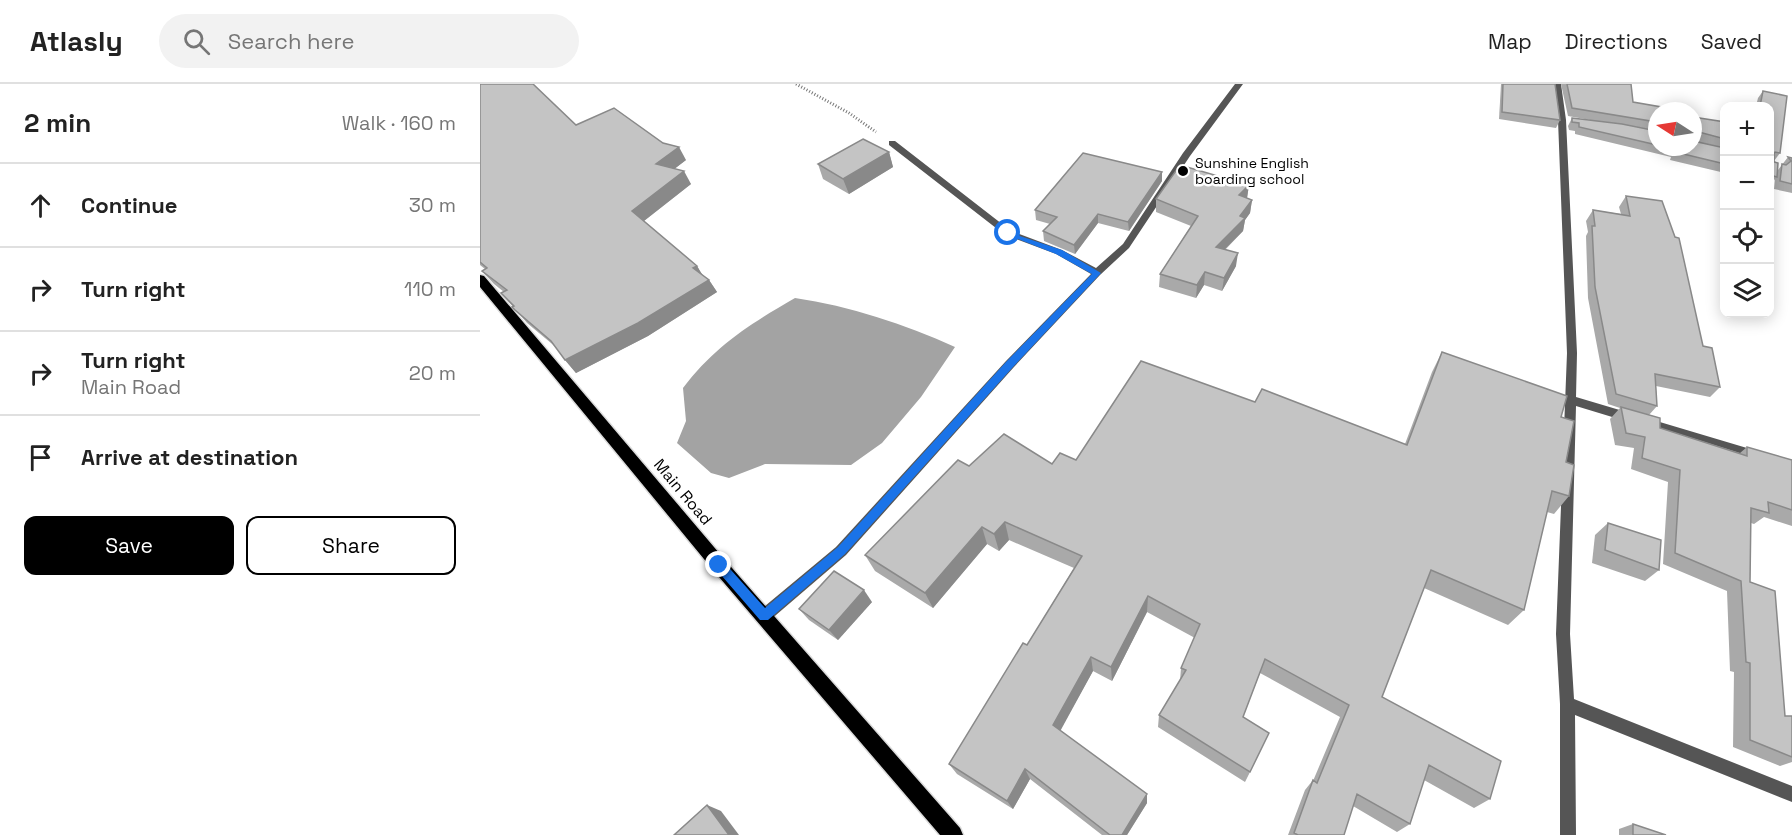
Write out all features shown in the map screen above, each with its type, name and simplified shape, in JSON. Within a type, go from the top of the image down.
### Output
[{"type":"main road","name":"Main Road","points":[[480,279],[764,616],[953,835]]},
{"type":"street","points":[[764,616],[841,550],[1010,364],[1126,246],[1186,154],[1239,84]]},
{"type":"street","points":[[1557,84],[1568,121],[1572,400],[1563,634],[1567,704],[1568,835]]},
{"type":"street","points":[[892,143],[1008,233],[1059,252],[1097,273]]},
{"type":"street","points":[[1572,400],[1770,460]]},
{"type":"street","points":[[1567,704],[1792,794]]},
{"type":"path","points":[[796,84],[849,113],[892,143]]},
{"type":"shaded area","points":[[795,298],[876,317],[955,347],[921,397],[882,443],[851,465],[765,464],[729,478],[711,473],[677,443],[686,421],[683,388],[708,360],[734,337]]},
{"type":"building","points":[[480,84],[533,84],[576,125],[614,108],[663,143],[679,147],[656,164],[684,171],[632,211],[697,266],[693,268],[709,280],[638,323],[565,360],[551,341],[512,307],[514,306],[501,293],[507,290],[482,271],[487,268],[480,262]]},
{"type":"building","points":[[1503,84],[1555,84],[1560,120],[1502,112]]},
{"type":"building","points":[[1567,84],[1631,84],[1633,102],[1648,105],[1648,121],[1572,108]]},
{"type":"building","points":[[1763,91],[1787,96],[1780,153],[1775,152],[1774,154],[1774,102],[1761,102]]},
{"type":"building","points":[[1572,118],[1648,129],[1648,143],[1579,127],[1579,123],[1572,122]]},
{"type":"building","points":[[1702,118],[1720,121],[1720,138],[1702,133]]},
{"type":"building","points":[[863,139],[889,152],[843,179],[818,164]]},
{"type":"building","points":[[1702,143],[1720,147],[1720,163],[1692,156],[1702,156]]},
{"type":"building","points":[[1083,153],[1162,172],[1128,222],[1098,214],[1074,245],[1043,231],[1057,217],[1035,210]]},
{"type":"building","points":[[1788,157],[1792,158],[1792,184],[1780,181],[1782,164],[1786,165],[1791,161]]},
{"type":"building","points":[[1774,162],[1778,163],[1777,177],[1774,176]]},
{"type":"building","points":[[1180,165],[1249,185],[1239,195],[1252,200],[1240,216],[1245,218],[1216,247],[1238,253],[1224,278],[1205,272],[1197,285],[1160,274],[1198,216],[1156,199]]},
{"type":"building","points":[[1626,196],[1662,201],[1675,237],[1679,238],[1703,346],[1712,348],[1720,387],[1655,374],[1657,406],[1616,394],[1595,287],[1592,226],[1595,226],[1593,210],[1630,216]]},
{"type":"building","points":[[1442,352],[1567,396],[1561,417],[1574,421],[1566,462],[1574,465],[1569,496],[1552,491],[1524,610],[1431,570],[1382,697],[1501,761],[1490,799],[1429,765],[1410,824],[1357,794],[1344,835],[1298,835],[1294,833],[1313,780],[1317,783],[1349,705],[1265,659],[1243,717],[1269,733],[1250,772],[1159,715],[1186,670],[1181,668],[1200,624],[1148,596],[1111,667],[1091,657],[1053,725],[1147,794],[1122,835],[1110,835],[1025,769],[1007,801],[949,764],[1023,643],[1027,645],[1082,556],[1005,522],[994,534],[982,527],[925,593],[865,555],[958,460],[969,466],[1004,434],[1052,464],[1060,453],[1076,460],[1141,361],[1255,402],[1262,389],[1407,445]]},
{"type":"building","points":[[1621,407],[1660,418],[1660,428],[1747,456],[1747,447],[1792,460],[1792,510],[1768,502],[1769,513],[1751,508],[1750,582],[1775,591],[1785,716],[1792,716],[1792,757],[1750,740],[1750,663],[1746,662],[1741,581],[1675,553],[1680,470],[1642,458],[1645,437],[1626,433]]},
{"type":"building","points":[[1608,523],[1661,540],[1659,570],[1605,550]]},
{"type":"building","points":[[834,571],[864,590],[829,630],[799,609]]},
{"type":"building","points":[[707,805],[729,835],[674,835]]},
{"type":"building","points":[[1633,824],[1666,835],[1633,835]]},
{"type":"place","name":"Sunshine English boarding school","points":[[1183,171]]},
{"type":"route","points":[[719,565],[764,616],[841,550],[1010,364],[1097,273],[1059,252],[1008,233]]}]
